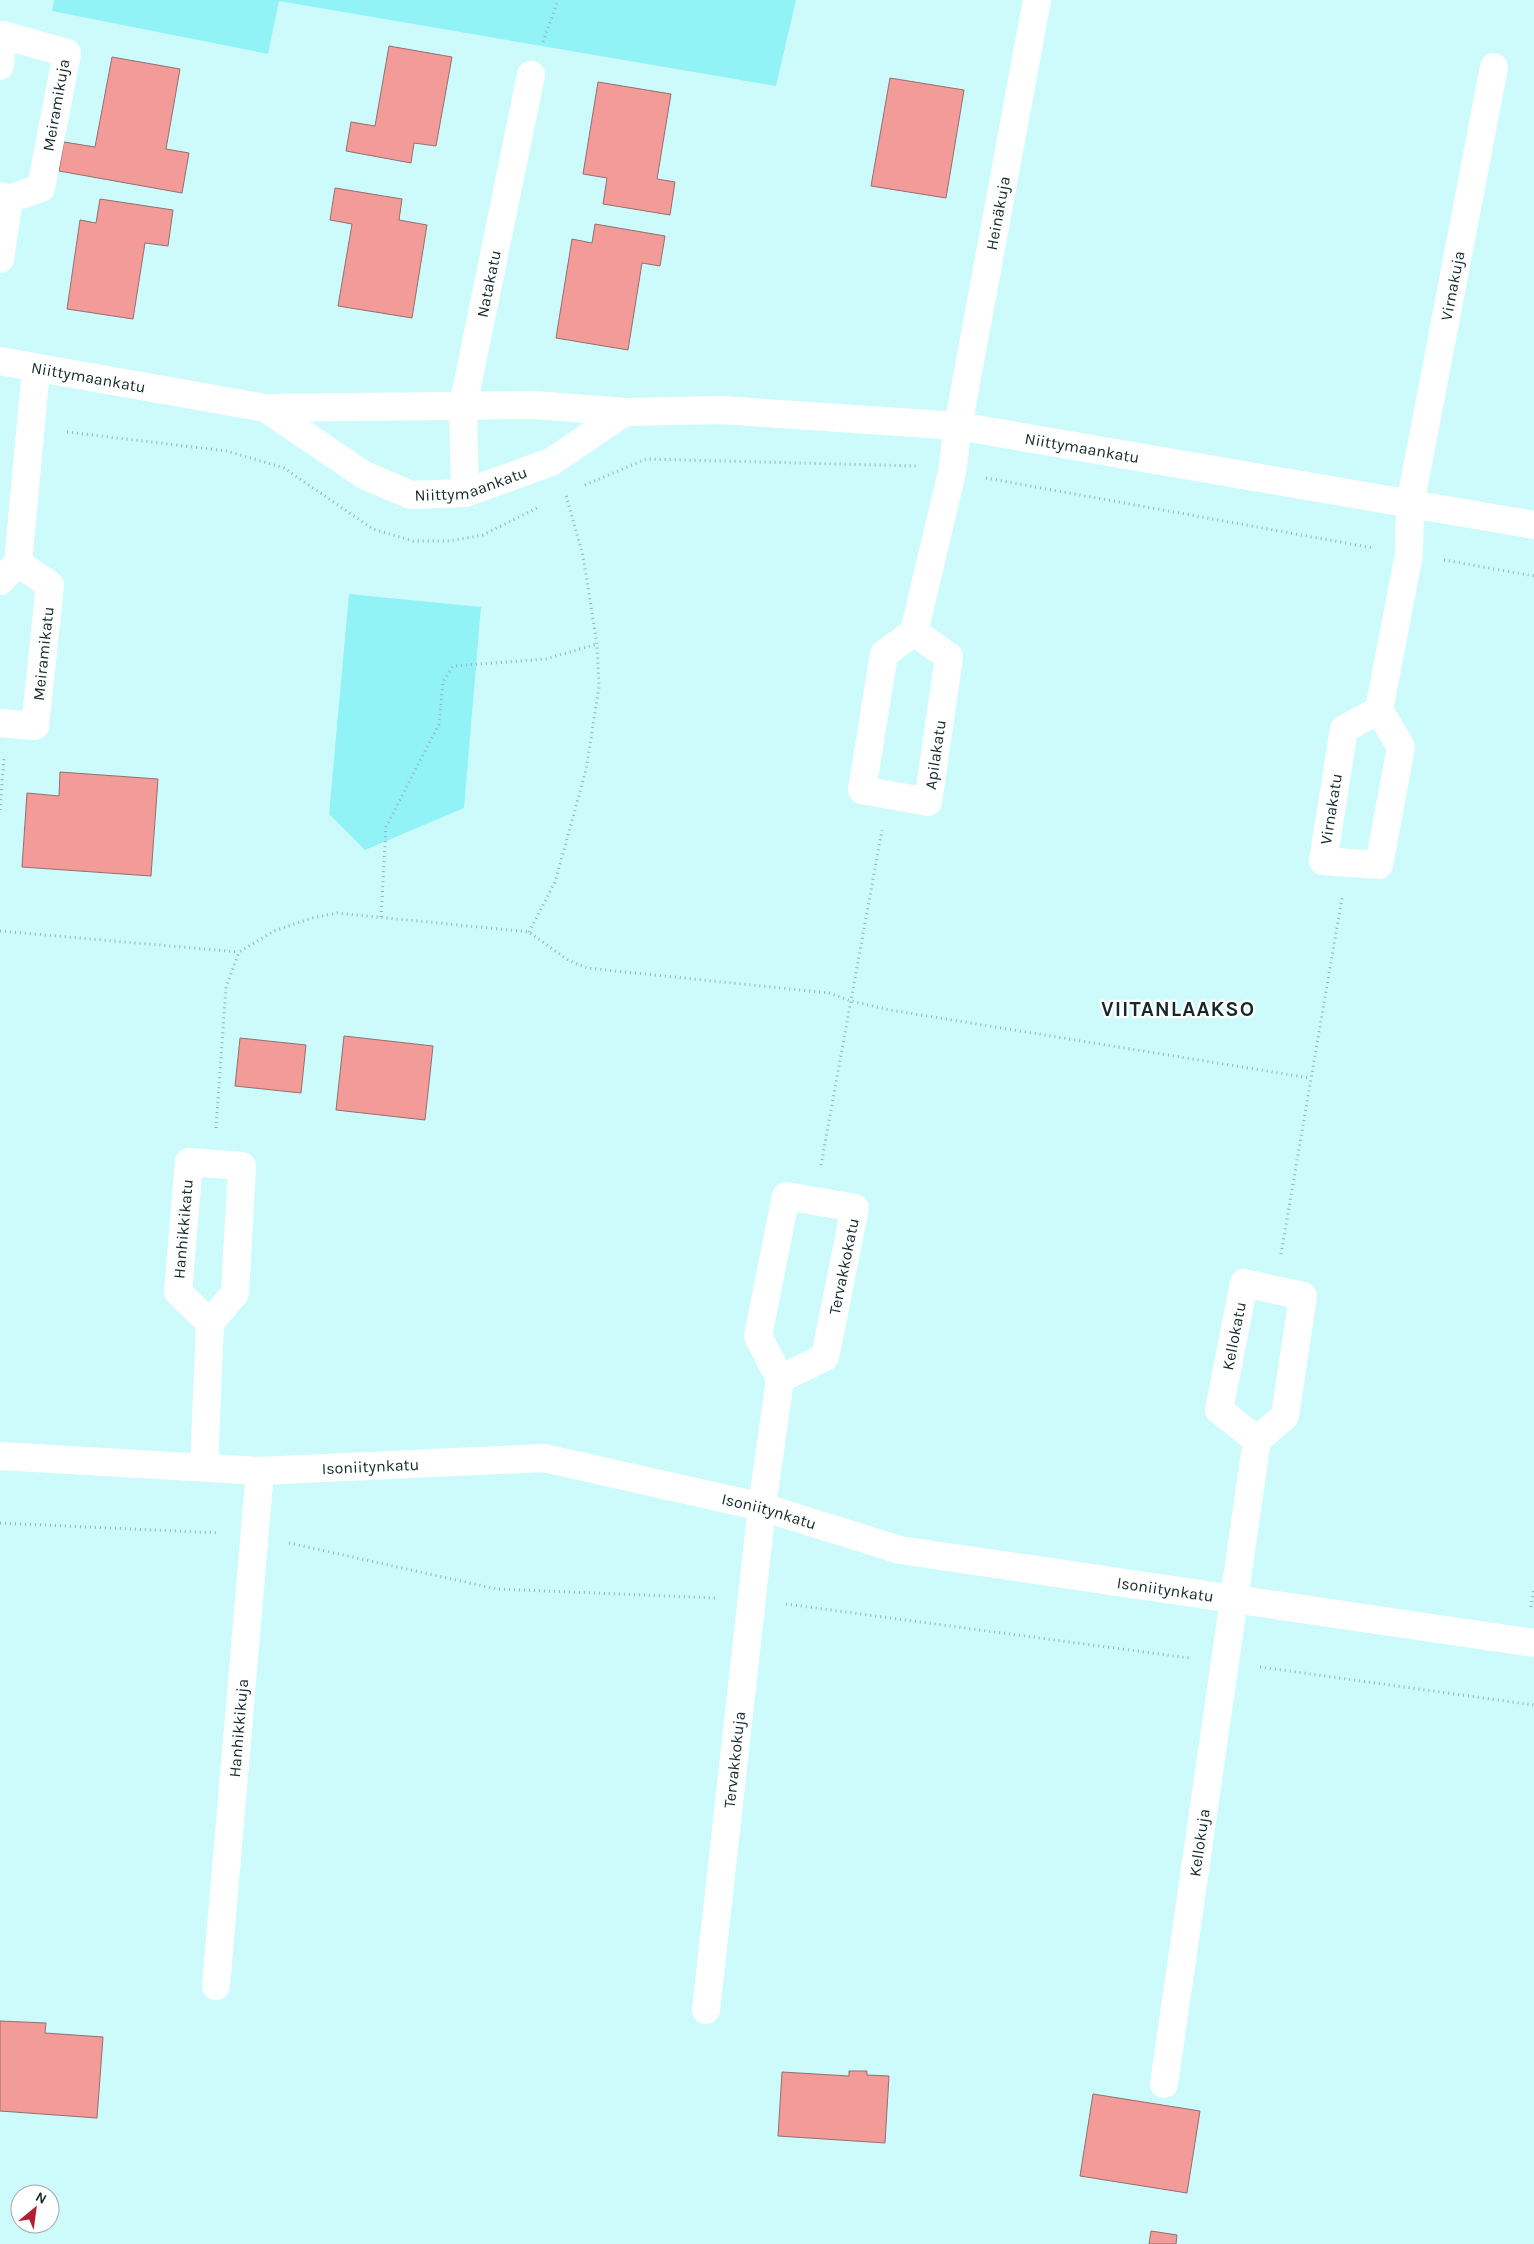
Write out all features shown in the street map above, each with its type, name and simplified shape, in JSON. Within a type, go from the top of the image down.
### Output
[{"type":"street","name":"Heinäkuja","points":[[958,426],[1037,0]]},
{"type":"street","name":"Meiramikuja","points":[[0,66],[3,35],[67,53],[41,188],[4,198],[0,259]]},
{"type":"street","name":"Virnakuja","points":[[1410,505],[1494,67]]},
{"type":"street","name":"Natakatu","points":[[466,493],[463,406],[531,75]]},
{"type":"street","name":"Niittymaankatu","points":[[0,361],[265,408],[534,405],[625,412],[722,410],[958,426],[1534,525]]},
{"type":"street","name":"Meiramikatu","points":[[4,723],[35,726],[50,585],[9,572],[31,427],[36,368]]},
{"type":"street","name":"Niittymaankatu","points":[[265,408],[364,475],[411,495],[466,493],[551,462],[625,412]]},
{"type":"street","points":[[914,632],[952,472],[958,426]]},
{"type":"street","points":[[1379,710],[1409,554],[1410,505]]},
{"type":"street","name":"Apilakatu","points":[[914,632],[949,657],[928,802],[862,790],[884,654],[914,632]]},
{"type":"street","name":"Virnakatu","points":[[1379,710],[1401,746],[1379,865],[1322,861],[1344,729],[1379,710]]},
{"type":"street","name":"Hanhikkikatu","points":[[189,1162],[242,1166],[235,1293],[210,1323],[178,1292],[189,1162]]},
{"type":"street","name":"Tervakkokatu","points":[[786,1196],[856,1208],[826,1357],[780,1379],[758,1336],[786,1196]]},
{"type":"street","name":"Kellokatu","points":[[1244,1283],[1303,1296],[1286,1416],[1257,1440],[1219,1410],[1244,1283]]},
{"type":"street","points":[[204,1468],[210,1323]]},
{"type":"street","points":[[762,1507],[780,1379]]},
{"type":"street","points":[[1232,1600],[1257,1440]]},
{"type":"street","name":"Isoniitynkatu","points":[[0,1456],[260,1471],[544,1458],[762,1507],[900,1550],[1534,1643]]},
{"type":"street","name":"Hanhikkikuja","points":[[216,1986],[260,1471]]},
{"type":"street","name":"Tervakkokuja","points":[[706,2010],[762,1507]]},
{"type":"street","name":"Kellokuja","points":[[1164,2084],[1232,1600]]},
{"type":"path","points":[[531,75],[558,0]]},
{"type":"path","points":[[31,427],[227,451],[284,468],[373,529],[413,541],[449,541],[483,535],[541,506]]},
{"type":"path","points":[[584,486],[646,458],[918,466],[1534,576]]},
{"type":"path","points":[[558,498],[575,490]]},
{"type":"path","points":[[530,932],[556,882],[586,770],[599,687],[597,644],[583,556],[566,494]]},
{"type":"path","points":[[381,917],[386,828],[438,724],[443,682],[453,666],[546,659],[597,644]]},
{"type":"path","points":[[0,810],[4,723]]},
{"type":"path","points":[[814,1200],[888,795]]},
{"type":"path","points":[[1275,1290],[1348,863]]},
{"type":"path","points":[[0,931],[239,952],[274,931],[312,918],[338,913],[530,932],[568,960],[587,968],[829,993],[851,1001],[899,1012],[1310,1078]]},
{"type":"path","points":[[213,1164],[226,987],[239,952]]},
{"type":"shaded area","points":[[54,0],[796,0],[776,86],[279,1],[268,54],[52,11]]},
{"type":"shaded area","points":[[349,594],[481,607],[464,808],[365,850],[329,814]]},
{"type":"building","points":[[389,46],[452,57],[436,146],[414,143],[411,163],[346,151],[351,122],[375,126]]},
{"type":"building","points":[[112,57],[180,69],[166,149],[189,153],[182,193],[59,171],[64,142],[95,147]]},
{"type":"building","points":[[890,78],[964,90],[946,198],[871,186]]},
{"type":"building","points":[[598,82],[671,94],[657,179],[675,182],[670,215],[603,204],[607,178],[583,174]]},
{"type":"building","points":[[335,188],[402,199],[399,220],[427,225],[412,318],[338,306],[352,224],[330,220]]},
{"type":"building","points":[[100,199],[173,210],[168,246],[145,243],[133,319],[67,309],[80,220],[96,223]]},
{"type":"building","points":[[595,224],[665,236],[660,266],[642,263],[628,350],[556,338],[572,239],[592,243]]},
{"type":"building","points":[[60,772],[158,779],[151,876],[22,867],[27,793],[59,796]]},
{"type":"building","points":[[344,1036],[433,1046],[425,1120],[336,1110]]},
{"type":"building","points":[[240,1038],[306,1045],[301,1093],[235,1086]]},
{"type":"building","points":[[0,2021],[46,2023],[45,2033],[103,2037],[97,2118],[0,2111]]},
{"type":"building","points":[[849,2071],[867,2071],[867,2075],[889,2076],[885,2143],[778,2136],[782,2072],[849,2076]]},
{"type":"building","points":[[1093,2094],[1200,2111],[1187,2193],[1080,2176]]},
{"type":"building","points":[[1151,2231],[1177,2235],[1176,2244],[1149,2244]]},
{"type":"district","name":"VIITANLAAKSO","points":[[1178,1009]]}]
